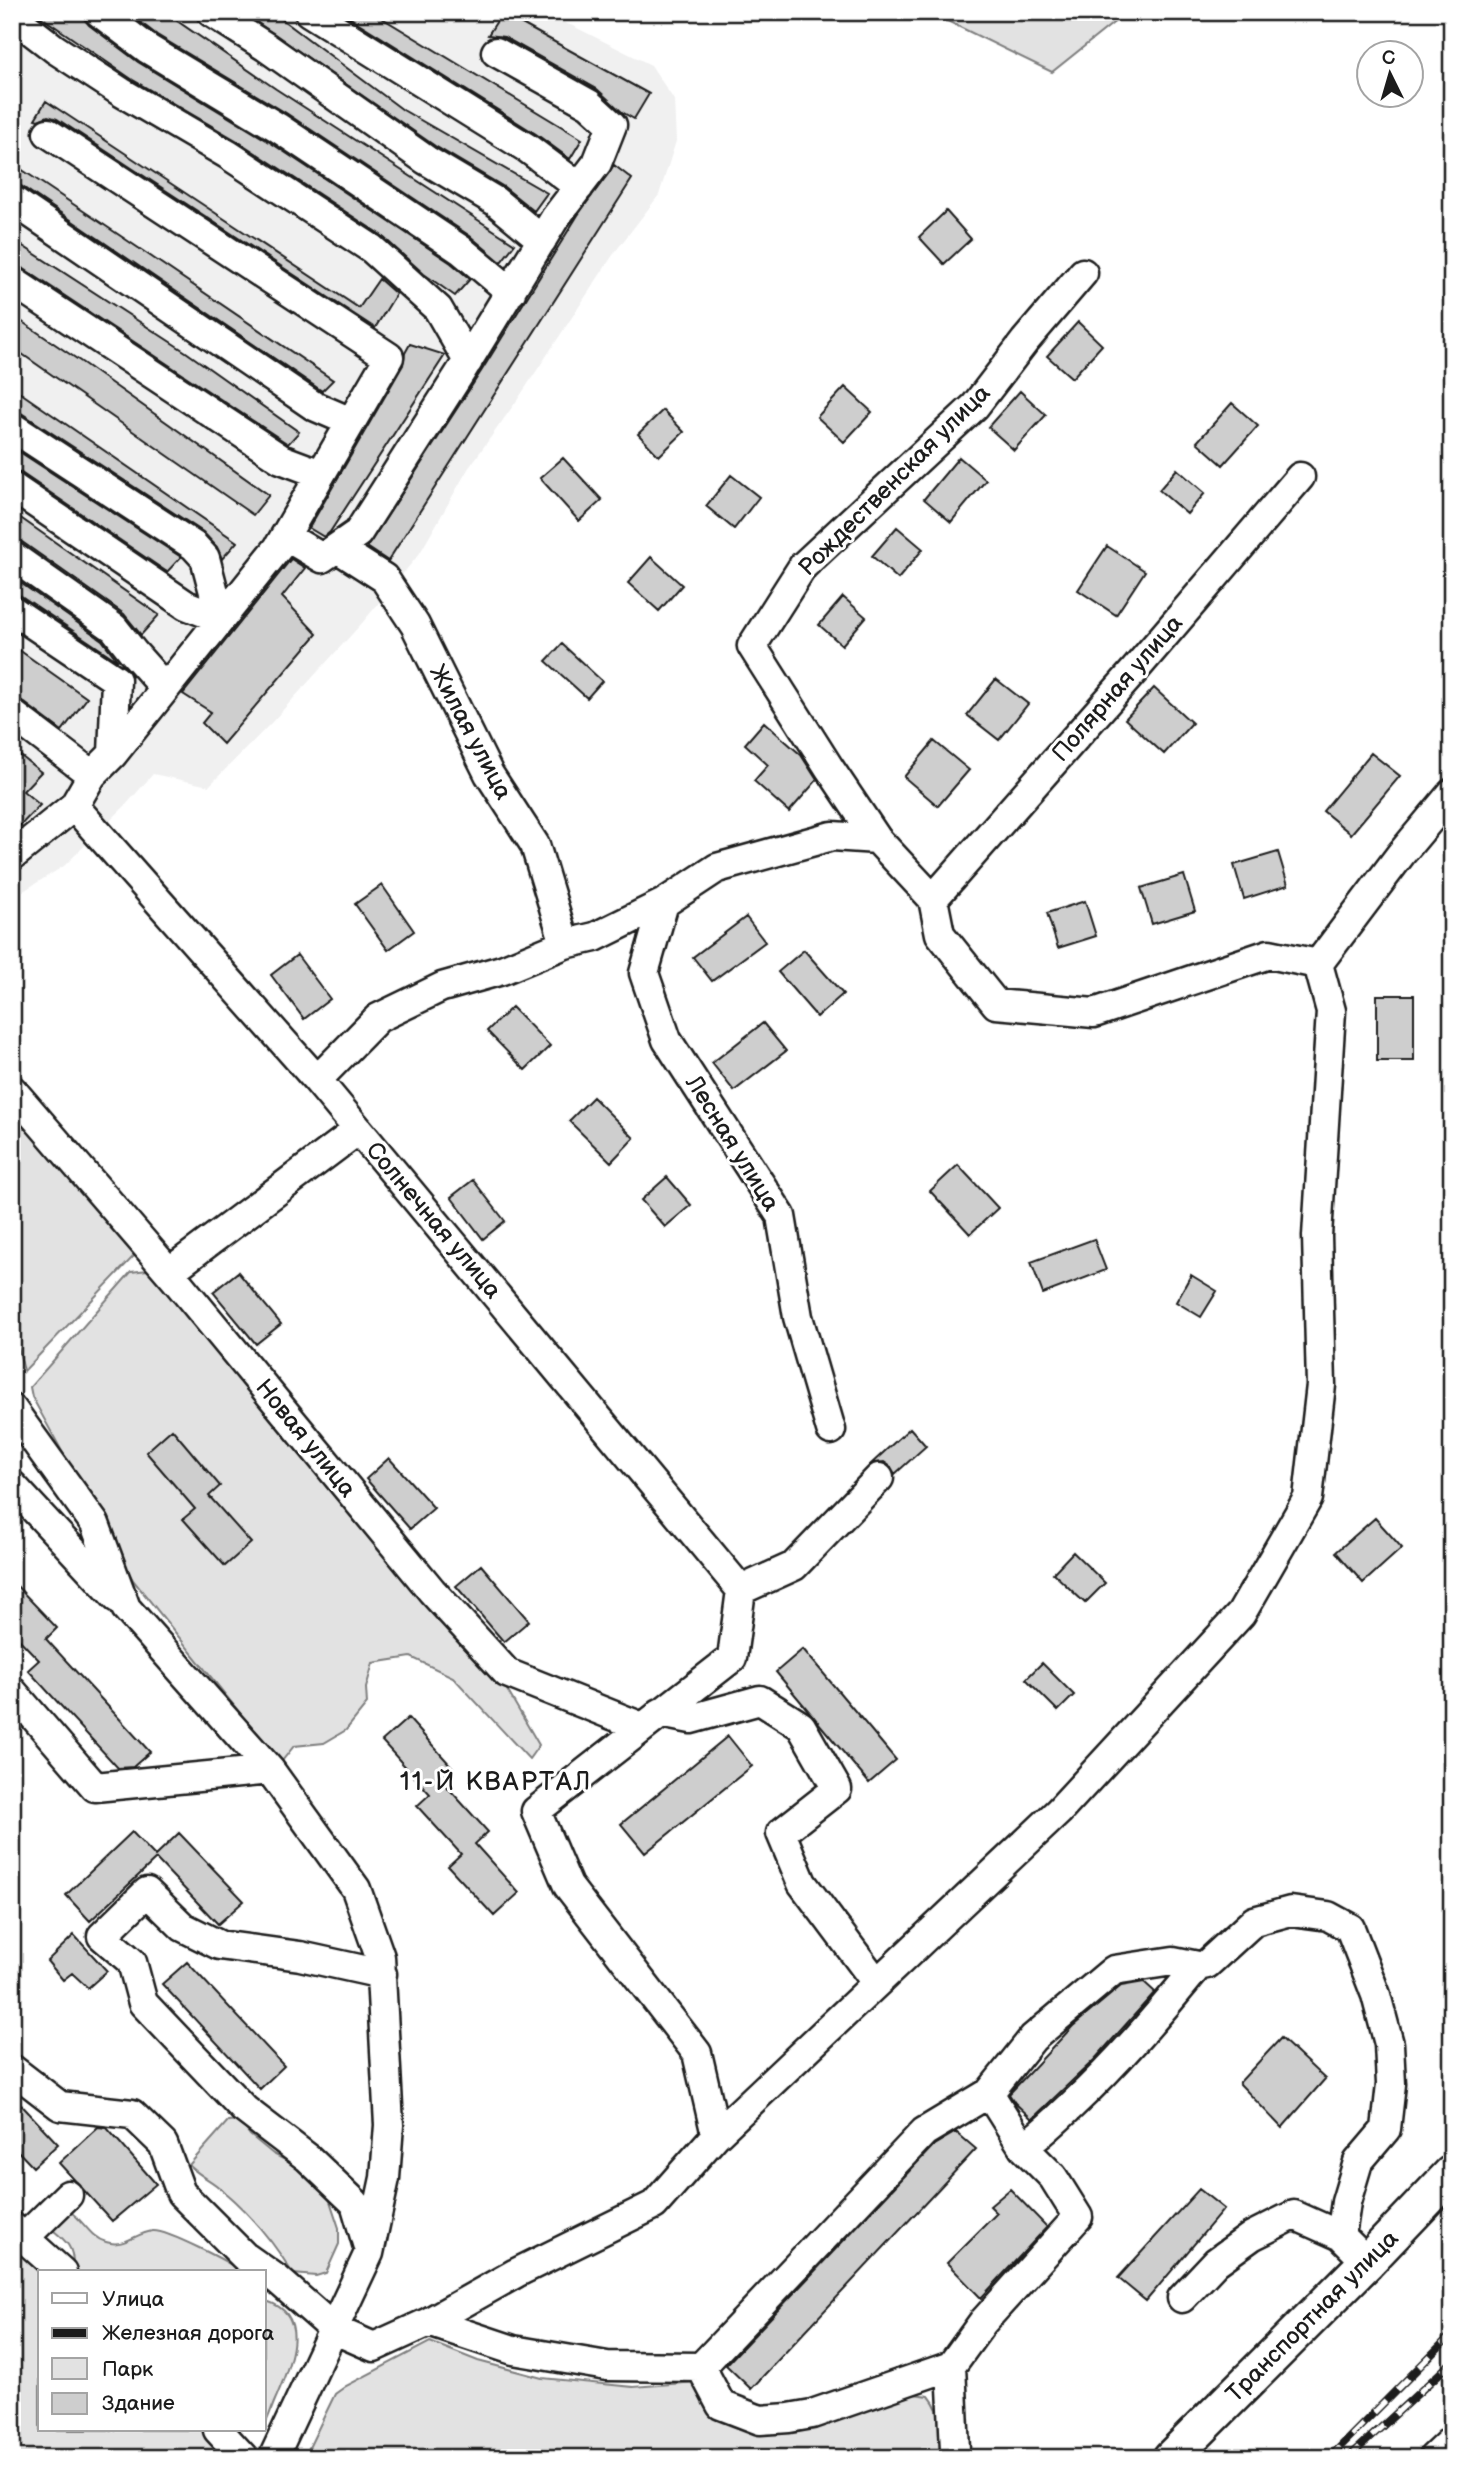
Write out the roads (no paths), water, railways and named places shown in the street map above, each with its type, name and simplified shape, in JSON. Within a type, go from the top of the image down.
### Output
[{"type":"main road","name":"Транспортная улица","points":[[1171,2458],[1452,2173]]},
{"type":"street","points":[[99,12],[148,49],[276,127],[461,250],[511,292]]},
{"type":"street","points":[[211,12],[266,47],[426,160],[495,201],[542,240]]},
{"type":"street","points":[[309,12],[527,148],[579,187]]},
{"type":"street","points":[[12,16],[55,49],[121,92],[227,153],[372,249],[438,309],[468,361]]},
{"type":"street","points":[[285,536],[323,558],[358,533],[555,218],[597,163],[612,125],[589,104],[496,52]]},
{"type":"street","points":[[17,844],[74,806],[92,775],[113,754],[278,548],[389,358],[48,133]]},
{"type":"street","points":[[12,200],[314,406],[351,422]]},
{"type":"street","name":"Рождественская улица","points":[[877,839],[752,646],[803,566],[975,406],[1025,341],[1083,273]]},
{"type":"street","points":[[12,281],[281,459],[321,474]]},
{"type":"street","points":[[12,427],[194,545],[205,558],[221,619]]},
{"type":"street","name":"Полярная улица","points":[[933,899],[1300,477]]},
{"type":"street","points":[[12,487],[186,605],[221,619]]},
{"type":"street","name":"Жилая улица","points":[[337,548],[384,578],[415,625],[489,774],[534,845],[565,944]]},
{"type":"street","points":[[12,556],[114,628],[165,688]]},
{"type":"street","points":[[12,610],[116,680],[113,754]]},
{"type":"street","points":[[12,714],[92,775]]},
{"type":"street","points":[[1318,964],[1401,854],[1452,793]]},
{"type":"street","name":"Солнечная улица","points":[[74,806],[317,1080],[741,1590]]},
{"type":"street","points":[[317,1080],[378,1018],[442,987],[502,970],[565,944],[595,937],[664,903],[717,868],[832,836],[877,839],[933,899],[940,934],[996,1004],[1094,1013],[1269,954],[1318,964]]},
{"type":"street","name":"Лесная улица","points":[[664,903],[644,973],[667,1040],[781,1216],[798,1317],[831,1430]]},
{"type":"street","points":[[271,2283],[335,2330],[374,2347],[429,2322],[516,2273],[654,2205],[716,2135],[1059,1811],[1241,1614],[1308,1498],[1321,1385],[1317,1236],[1331,1011],[1318,964]]},
{"type":"street","name":"Новая улица","points":[[12,1090],[169,1272],[432,1591],[507,1673],[651,1720],[691,1719],[760,1700],[800,1726],[837,1789],[781,1833],[802,1883],[876,1982]]},
{"type":"street","points":[[169,1272],[358,1130]]},
{"type":"street","points":[[12,1409],[95,1524],[126,1608]]},
{"type":"street","points":[[716,2135],[697,2053],[568,1886],[536,1811],[732,1658],[741,1590],[794,1566],[879,1478]]},
{"type":"street","points":[[12,1485],[270,1770],[356,1889],[380,1957],[389,2125],[385,2178],[369,2253],[273,2458]]},
{"type":"street","points":[[12,1691],[95,1787],[270,1770]]},
{"type":"street","points":[[369,2253],[355,2203],[308,2158],[244,2109],[143,2003],[132,1962],[102,1936],[148,1892],[183,1927],[219,1945],[300,1956],[382,1974]]},
{"type":"street","points":[[429,2322],[513,2350],[607,2366],[701,2367],[923,2132],[989,2093],[1033,2038],[1114,1970],[1173,1961],[1198,1966],[1207,1964],[1254,1921],[1291,1911],[1328,1916],[1350,1928],[1376,1994],[1389,2044],[1391,2084],[1386,2129],[1358,2162],[1346,2202],[1341,2236]]},
{"type":"street","points":[[1023,2147],[1098,2081],[1147,2028],[1198,1966]]},
{"type":"street","points":[[12,2068],[60,2106],[132,2114],[163,2144],[181,2193],[258,2270]]},
{"type":"street","points":[[701,2367],[721,2405],[760,2420],[812,2414],[951,2366],[983,2322],[1078,2217],[1053,2177],[1023,2147],[989,2093]]},
{"type":"street","points":[[59,2270],[18,2232],[68,2195]]},
{"type":"street","points":[[1182,2298],[1216,2262],[1252,2236],[1294,2215],[1341,2236],[1367,2262]]},
{"type":"street","points":[[951,2366],[956,2451],[954,2458]]},
{"type":"street","points":[[220,2432],[244,2458]]},
{"type":"street","points":[[1433,2458],[1452,2440]]},
{"type":"railway","points":[[1329,2458],[1452,2334]]},
{"type":"railway","points":[[1348,2458],[1452,2362]]},
{"type":"district","name":"11-Й КВАРТАЛ","points":[[496,1781]]}]
